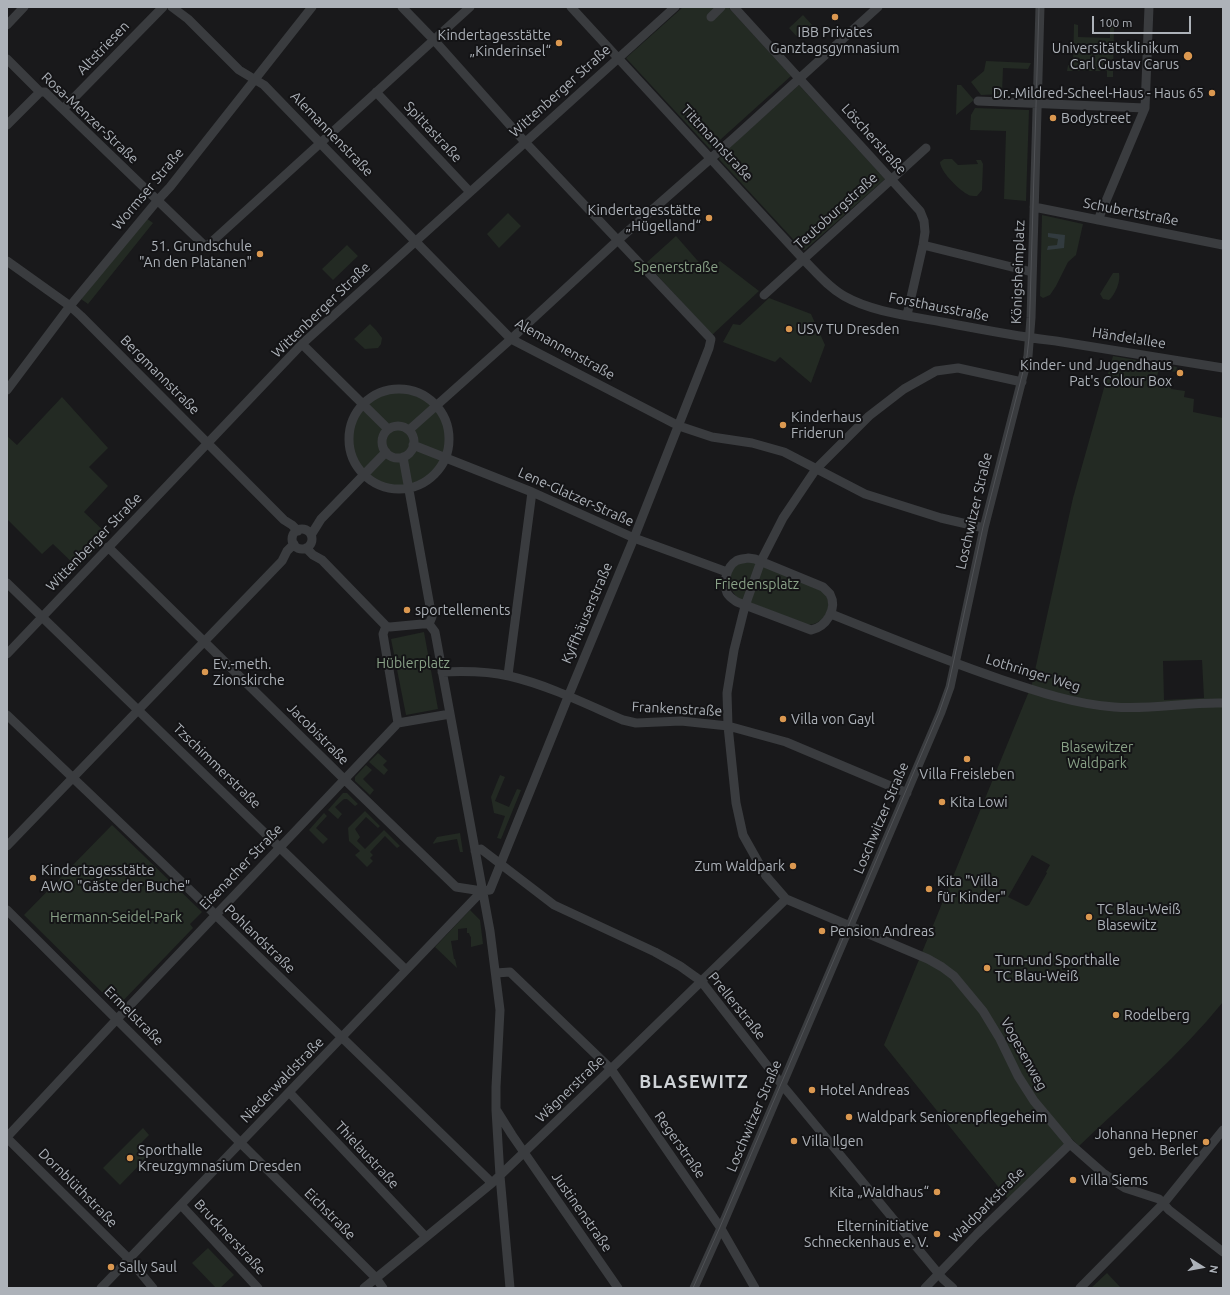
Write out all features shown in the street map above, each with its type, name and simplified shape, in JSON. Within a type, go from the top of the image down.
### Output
[{"type":"street","points":[[7,25],[24,7]]},
{"type":"street","name":"Altstriesen","points":[[63,109],[163,7]]},
{"type":"street","name":"Alemannenstraße","points":[[172,7],[188,19],[239,70],[264,84],[511,339],[679,426],[712,437],[752,443],[784,452],[865,494],[941,518],[984,528]]},
{"type":"street","name":"Wormser Straße","points":[[7,390],[70,306],[170,187],[312,7]]},
{"type":"street","points":[[402,7],[434,40],[524,142],[618,240]]},
{"type":"street","points":[[321,143],[470,7]]},
{"type":"street","name":"Tittmannstraße","points":[[571,7],[712,158],[803,259],[825,281],[844,296]]},
{"type":"street","name":"Wittenberger Straße","points":[[7,654],[302,344],[675,7]]},
{"type":"street","points":[[711,17],[721,7]]},
{"type":"street","name":"Löscherstraße","points":[[734,7],[920,211],[924,221],[925,232],[907,315]]},
{"type":"street","points":[[409,430],[878,7]]},
{"type":"street","name":"Königsheimplatz","points":[[1030,338],[1040,7]]},
{"type":"street","points":[[1098,220],[1145,108],[1149,7]]},
{"type":"street","name":"Rosa-Menzer-Straße","points":[[7,59],[40,92],[45,92],[63,109],[206,247],[321,143]]},
{"type":"street","points":[[7,125],[40,92]]},
{"type":"street","name":"Spittastraße","points":[[376,92],[470,192]]},
{"type":"street","points":[[978,101],[1145,108]]},
{"type":"street","name":"Teutoburgstraße","points":[[764,295],[926,148]]},
{"type":"street","name":"Schubertstraße","points":[[1034,207],[1223,245]]},
{"type":"street","name":"Kyffhäuserstraße","points":[[482,891],[490,890],[501,864],[679,426],[709,348],[711,339],[618,240]]},
{"type":"street","points":[[923,244],[1032,272]]},
{"type":"street","name":"Bergmannstraße","points":[[7,261],[70,306],[81,316],[284,520],[292,525],[313,555],[322,560],[386,626]]},
{"type":"street","name":"Forsthausstraße","points":[[844,296],[878,310],[1030,338]]},
{"type":"street","name":"Händelallee","points":[[1030,338],[1223,368]]},
{"type":"street","name":"Loschwitzer Straße","points":[[694,1288],[721,1228],[947,697],[984,528],[1022,382],[1028,356],[1030,338]]},
{"type":"street","points":[[302,344],[388,429]]},
{"type":"street","points":[[786,899],[766,876],[743,835],[736,803],[728,726],[727,693],[734,650],[745,606],[761,561],[783,518],[816,469],[869,416],[904,389],[936,371],[958,368],[1022,382]]},
{"type":"street","points":[[402,388],[419,393],[428,398],[436,406],[445,420],[449,440],[445,458],[440,467],[430,478],[417,486],[398,489],[388,488],[377,484],[364,475],[356,466],[351,456],[348,436],[353,419],[362,404],[372,396],[382,391],[402,388]]},
{"type":"street","points":[[401,426],[409,430],[413,438],[411,450],[403,457],[394,457],[386,452],[382,442],[384,433],[388,429],[401,426]]},
{"type":"street","name":"Lene-Glatzer-Straße","points":[[413,444],[532,492],[634,538],[728,572]]},
{"type":"street","points":[[7,846],[282,561],[287,551],[302,539],[386,452]]},
{"type":"street","points":[[403,457],[432,617],[429,624]]},
{"type":"street","points":[[508,675],[532,492]]},
{"type":"street","name":"Jacobistraße","points":[[108,547],[456,887],[482,891]]},
{"type":"street","points":[[748,558],[761,561],[823,587],[830,594],[833,608],[831,614],[823,625],[817,629],[811,630],[745,606],[737,602],[727,593],[726,584],[730,566],[736,561],[748,558]]},
{"type":"street","name":"Tzschimmerstraße","points":[[7,582],[406,970]]},
{"type":"street","points":[[831,614],[955,662]]},
{"type":"street","points":[[429,624],[386,626],[383,634],[398,723],[450,714]]},
{"type":"street","points":[[429,624],[435,632],[496,973],[500,1010],[496,1110],[510,1288]]},
{"type":"street","name":"Lothringer Weg","points":[[955,662],[1039,692],[1101,706],[1133,708],[1200,702],[1223,703]]},
{"type":"street","name":"Frankenstraße","points":[[442,672],[472,671],[508,675],[530,682],[623,720],[636,723],[681,721],[728,726],[786,742],[907,793]]},
{"type":"street","name":"Pohlandstraße","points":[[7,715],[492,1183]]},
{"type":"street","name":"Eisenacher Straße","points":[[7,1137],[215,915],[398,723]]},
{"type":"street","name":"Prellerstraße","points":[[475,850],[481,849],[554,905],[655,952],[680,966],[701,981],[782,1085],[952,1288]]},
{"type":"street","name":"Niederwaldstraße","points":[[101,1288],[482,891]]},
{"type":"street","name":"Vogesenweg","points":[[786,899],[928,959],[954,976],[983,1011],[1000,1039],[1018,1076],[1034,1101],[1070,1144],[1116,1183],[1125,1188],[1159,1199],[1169,1210],[1223,1252]]},
{"type":"street","name":"Wägnerstraße","points":[[364,1288],[425,1236],[500,1176],[786,899]]},
{"type":"street","name":"Ermelstraße","points":[[7,910],[240,1144]]},
{"type":"street","name":"Regerstraße","points":[[496,973],[510,972],[611,1069],[721,1228],[755,1288]]},
{"type":"street","name":"Thielaustraße","points":[[289,1092],[425,1236]]},
{"type":"street","name":"Justinenstraße","points":[[496,1110],[524,1153],[618,1288]]},
{"type":"street","points":[[1080,1288],[1164,1203],[1223,1130]]},
{"type":"street","name":"Dornblüthstraße","points":[[7,1137],[129,1259],[153,1288]]},
{"type":"street","name":"Eichstraße","points":[[240,1144],[376,1278],[383,1288]]},
{"type":"street","name":"Waldparkstraße","points":[[925,1288],[977,1234],[1070,1144]]},
{"type":"street","name":"Brucknerstraße","points":[[181,1205],[258,1288]]},
{"type":"green space","points":[[683,7],[728,7],[791,76],[710,149],[626,58]]},
{"type":"green space","points":[[803,15],[813,26],[799,39],[789,28]]},
{"type":"green space","points":[[1074,24],[1078,25],[1078,37],[1110,38],[1110,26],[1114,26],[1113,77],[1107,77],[1107,71],[1067,71],[1068,65],[1073,65]]},
{"type":"green space","points":[[986,61],[1031,63],[1028,69],[1003,68],[1002,94],[981,95],[971,82],[984,71]]},
{"type":"green space","points":[[799,85],[885,179],[805,250],[803,250],[719,159],[720,156]]},
{"type":"green space","points":[[957,85],[961,85],[974,100],[956,115]]},
{"type":"green space","points":[[975,108],[1029,110],[1026,201],[1004,199],[1006,131],[970,130],[971,115]]},
{"type":"green space","points":[[944,159],[952,159],[958,165],[978,164],[976,160],[981,160],[983,164],[982,190],[977,196],[968,195],[950,180],[941,166],[940,162]]},
{"type":"green space","points":[[508,213],[521,226],[499,248],[487,234]]},
{"type":"green space","points":[[1042,215],[1083,224],[1076,255],[1068,262],[1050,295],[1043,298],[1040,296]]},
{"type":"green space","points":[[146,218],[153,223],[88,304],[81,299]]},
{"type":"green space","name":"Spenerstraße","points":[[676,236],[704,268],[709,270],[720,261],[759,291],[712,335],[646,263]]},
{"type":"green space","points":[[347,245],[358,256],[333,280],[322,269]]},
{"type":"green space","points":[[1113,273],[1119,273],[1117,288],[1109,300],[1103,299],[1100,294]]},
{"type":"green space","points":[[769,298],[811,314],[825,345],[811,383],[780,357],[775,362],[723,342],[733,324],[740,325]]},
{"type":"green space","points":[[370,324],[382,338],[381,344],[378,348],[365,349],[354,339]]},
{"type":"green space","name":"Blasewitzer Waldpark","points":[[1113,356],[1177,367],[1176,372],[1159,369],[1156,380],[1172,383],[1171,389],[1185,391],[1184,397],[1194,399],[1193,412],[1223,418],[1223,1002],[1189,1040],[1135,1094],[1079,1146],[1071,1138],[1008,1199],[884,1045],[1032,684],[1073,498]],"holes":[[[1202,660],[1204,698],[1164,700],[1163,661]],[[1032,855],[1050,865],[1029,905],[1026,906],[1008,897]]]},
{"type":"green space","points":[[399,391],[417,394],[433,405],[444,421],[447,439],[444,457],[433,473],[417,484],[399,487],[381,484],[365,473],[354,457],[351,439],[354,421],[365,405],[381,394]]},
{"type":"green space","points":[[62,397],[108,448],[89,467],[108,486],[84,512],[109,536],[78,568],[53,544],[42,554],[7,519],[7,436],[17,445]]},
{"type":"green space","name":"Friedensplatz","points":[[753,562],[821,590],[826,595],[829,606],[824,617],[814,624],[808,625],[738,598],[732,591],[730,582],[731,572],[733,568],[739,564]]},
{"type":"green space","name":"Hüblerplatz","points":[[424,632],[438,709],[406,715],[391,639]]},
{"type":"green space","points":[[378,753],[387,761],[383,765],[388,770],[384,775],[369,762]]},
{"type":"green space","points":[[366,765],[372,770],[363,779],[374,790],[370,795],[355,781],[355,777]]},
{"type":"green space","points":[[500,775],[505,777],[495,801],[509,807],[517,789],[521,790],[501,839],[497,838],[505,816],[494,813],[491,797]]},
{"type":"green space","points":[[343,793],[347,793],[358,804],[355,806],[347,799],[344,799],[335,807],[342,814],[338,819],[328,810]]},
{"type":"green space","points":[[365,811],[380,826],[378,828],[366,817],[355,829],[360,837],[357,841],[365,849],[384,830],[400,846],[397,848],[385,836],[370,852],[373,855],[370,858],[373,861],[367,867],[355,855],[360,851],[349,841],[348,828]]},
{"type":"green space","points":[[324,813],[327,816],[316,828],[328,839],[323,844],[309,830]]},
{"type":"green space","name":"Hermann-Seidel-Park","points":[[112,825],[202,912],[190,924],[193,928],[117,1007],[24,915]]},
{"type":"green space","points":[[460,833],[463,852],[460,852],[457,839],[433,843],[437,837]]},
{"type":"green space","points":[[470,910],[480,920],[483,944],[471,947],[471,937],[469,933],[467,933],[467,928],[458,929],[458,940],[451,941],[457,968],[435,947]]},
{"type":"green space","name":"Sporthalle Kreuzgymnasium Dresden","points":[[143,1128],[149,1135],[140,1144],[150,1154],[120,1185],[103,1168]]},
{"type":"green space","points":[[208,1248],[234,1275],[220,1288],[216,1288],[192,1263]]},
{"type":"green space","points":[[1107,1273],[1121,1288],[1091,1288]]},
{"type":"shaded area","points":[[1048,233],[1065,235],[1064,248],[1047,250],[1048,246],[1057,245],[1058,239],[1048,237]]},
{"type":"tram line","points":[[693,1288],[939,713],[948,687],[983,527],[1027,356],[1029,338],[1039,7]]},
{"type":"place","name":"IBB Privates Ganztagsgymnasium","points":[[835,17]]},
{"type":"place","name":"Kindertagesstätte „Kinderinsel“","points":[[559,43]]},
{"type":"place","name":"Universitätsklinikum Carl Gustav Carus","points":[[1188,56]]},
{"type":"place","name":"Dr.-Mildred-Scheel-Haus - Haus 65","points":[[1212,93]]},
{"type":"place","name":"Bodystreet","points":[[1053,118]]},
{"type":"place","name":"Kindertagesstätte „Hügelland“","points":[[709,218]]},
{"type":"place","name":"51. Grundschule \"An den Platanen\"","points":[[260,254]]},
{"type":"place","name":"USV TU Dresden","points":[[789,329]]},
{"type":"place","name":"Kinder- und Jugendhaus Pat's Colour Box","points":[[1180,373]]},
{"type":"place","name":"Kinderhaus Friderun","points":[[783,425]]},
{"type":"place","name":"sportellements","points":[[407,610]]},
{"type":"place","name":"Ev.-meth. Zionskirche","points":[[205,672]]},
{"type":"place","name":"Villa von Gayl","points":[[783,719]]},
{"type":"place","name":"Villa Freisleben","points":[[967,759]]},
{"type":"place","name":"Kita Lowi","points":[[942,802]]},
{"type":"place","name":"Zum Waldpark","points":[[793,866]]},
{"type":"place","name":"Kindertagesstätte AWO \"Gäste der Buche\"","points":[[33,878]]},
{"type":"place","name":"Kita \"Villa für Kinder\"","points":[[929,889]]},
{"type":"place","name":"TC Blau-Weiß Blasewitz","points":[[1089,917]]},
{"type":"place","name":"Pension Andreas","points":[[822,931]]},
{"type":"place","name":"Turn-und Sporthalle TC Blau-Weiß","points":[[987,968]]},
{"type":"place","name":"Rodelberg","points":[[1116,1015]]},
{"type":"place","name":"Hotel Andreas","points":[[812,1090]]},
{"type":"place","name":"Waldpark Seniorenpflegeheim","points":[[849,1117]]},
{"type":"place","name":"Villa Ilgen","points":[[794,1141]]},
{"type":"place","name":"Johanna Hepner geb. Berlet","points":[[1206,1142]]},
{"type":"place","name":"Sporthalle Kreuzgymnasium Dresden","points":[[130,1158]]},
{"type":"place","name":"Villa Siems","points":[[1073,1180]]},
{"type":"place","name":"Kita „Waldhaus“","points":[[937,1192]]},
{"type":"place","name":"Elterninitiative Schneckenhaus e. V.","points":[[937,1234]]},
{"type":"place","name":"Sally Saul","points":[[111,1267]]},
{"type":"district","name":"BLASEWITZ","points":[[694,1082]]}]
